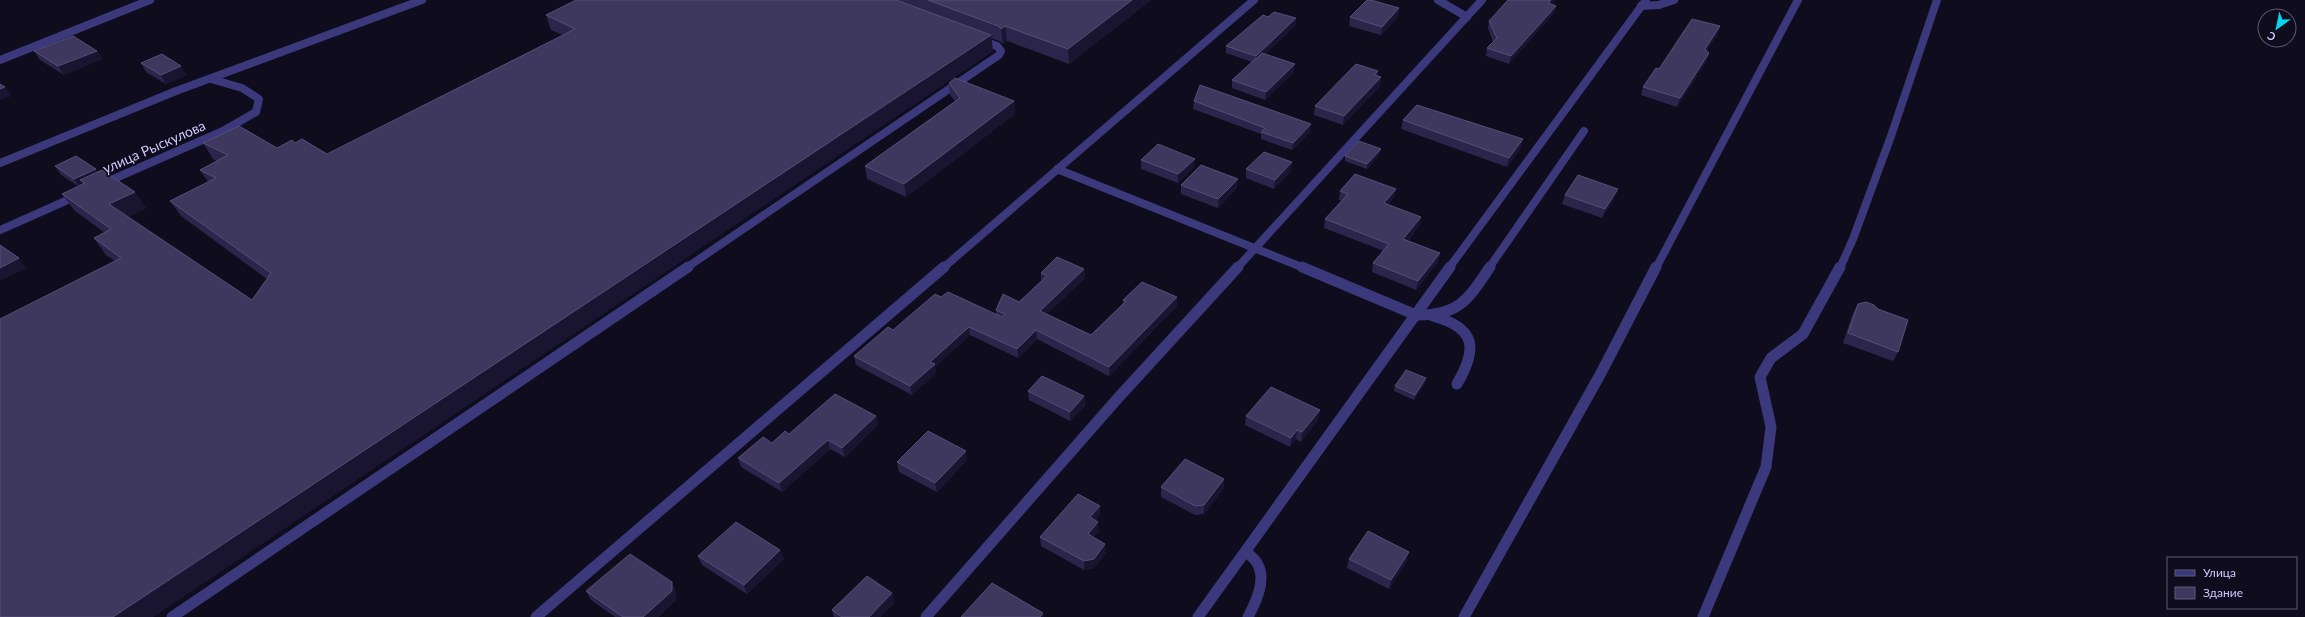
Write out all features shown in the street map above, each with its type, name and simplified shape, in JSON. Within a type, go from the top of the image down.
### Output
[{"type":"street","points":[[0,60],[150,0]]},
{"type":"street","points":[[0,163],[176,91],[422,0]]},
{"type":"street","points":[[536,617],[1254,0]]},
{"type":"street","points":[[1438,0],[1467,17]]},
{"type":"street","points":[[926,617],[1118,398],[1482,0]]},
{"type":"street","points":[[1198,617],[1416,315],[1517,171],[1644,3],[1659,5],[1674,0]]},
{"type":"street","points":[[1464,617],[1601,373],[1705,173],[1798,0]]},
{"type":"street","points":[[1703,617],[1766,467],[1771,428],[1760,377],[1771,358],[1803,334],[1844,259],[1891,136],[1937,0]]},
{"type":"street","points":[[172,617],[999,55],[1001,51],[997,46],[968,35]]},
{"type":"street","name":"улица Рыскулова","points":[[0,230],[223,131],[256,112],[259,99],[242,88],[211,79]]},
{"type":"street","points":[[1432,316],[1453,310],[1467,300],[1584,131]]},
{"type":"street","points":[[1058,169],[1256,248],[1416,315],[1446,319],[1462,327],[1471,341],[1469,362],[1457,384]]},
{"type":"street","points":[[1246,551],[1257,563],[1261,586],[1255,606],[1248,617]]},
{"type":"building","points":[[576,0],[896,0],[991,35],[113,617],[0,617],[0,319],[121,258],[94,238],[111,229],[62,194],[85,183],[80,180],[102,170],[135,192],[109,204],[252,300],[271,273],[170,201],[216,178],[200,170],[228,155],[203,143],[239,126],[277,148],[292,140],[295,143],[302,139],[327,154],[575,29],[546,15]]},
{"type":"building","points":[[928,0],[1132,0],[1068,49],[1005,26],[1001,29],[998,26]]},
{"type":"building","points":[[1367,0],[1399,8],[1382,27],[1350,17]]},
{"type":"building","points":[[1508,0],[1551,0],[1548,3],[1556,6],[1511,56],[1487,48],[1497,38],[1489,21]]},
{"type":"building","points":[[1274,12],[1296,18],[1256,56],[1226,46],[1263,15],[1268,17]]},
{"type":"building","points":[[1692,19],[1720,26],[1705,49],[1709,53],[1680,98],[1643,87],[1656,68],[1659,69]]},
{"type":"building","points":[[73,36],[97,51],[58,66],[34,51]]},
{"type":"building","points":[[1262,53],[1295,64],[1266,92],[1232,80]]},
{"type":"building","points":[[162,54],[181,66],[161,75],[141,63]]},
{"type":"building","points":[[1356,64],[1378,71],[1375,75],[1381,77],[1344,116],[1315,106]]},
{"type":"building","points":[[955,78],[1014,101],[904,184],[865,166],[960,98],[949,83]]},
{"type":"building","points":[[0,84],[5,87],[0,89]]},
{"type":"building","points":[[1200,85],[1311,124],[1293,143],[1261,132],[1265,128],[1194,101]]},
{"type":"building","points":[[1417,105],[1523,139],[1509,158],[1403,120]]},
{"type":"building","points":[[1359,141],[1381,149],[1367,164],[1345,156]]},
{"type":"building","points":[[1158,144],[1195,159],[1178,174],[1141,160]]},
{"type":"building","points":[[1264,152],[1292,162],[1275,180],[1246,169]]},
{"type":"building","points":[[76,156],[96,169],[74,179],[55,166]]},
{"type":"building","points":[[1201,165],[1238,179],[1218,199],[1181,185]]},
{"type":"building","points":[[1355,174],[1396,189],[1384,203],[1421,217],[1403,239],[1440,253],[1418,281],[1373,263],[1389,244],[1325,219],[1348,194],[1340,191]]},
{"type":"building","points":[[1578,175],[1618,189],[1605,209],[1565,195]]},
{"type":"building","points":[[0,245],[19,258],[0,268]]},
{"type":"building","points":[[1057,257],[1084,269],[1040,311],[1091,335],[1126,301],[1123,300],[1142,282],[1177,297],[1109,367],[1036,330],[1017,349],[969,327],[930,362],[935,364],[910,386],[854,356],[888,327],[893,330],[935,294],[941,297],[948,292],[1002,317],[1005,314],[996,310],[1003,294],[1019,302],[1047,276],[1041,273]]},
{"type":"building","points":[[1866,302],[1874,305],[1878,309],[1908,320],[1898,352],[1848,333],[1858,304]]},
{"type":"building","points":[[1406,370],[1426,378],[1415,395],[1395,386]]},
{"type":"building","points":[[1042,376],[1084,396],[1070,412],[1028,391]]},
{"type":"building","points":[[1271,387],[1320,410],[1302,432],[1297,430],[1291,438],[1246,416]]},
{"type":"building","points":[[835,394],[876,416],[842,448],[828,440],[779,483],[738,458],[763,437],[772,443],[785,431],[789,434]]},
{"type":"building","points":[[928,431],[966,451],[935,483],[897,462]]},
{"type":"building","points":[[1185,459],[1224,479],[1204,505],[1195,506],[1161,487]]},
{"type":"building","points":[[1078,494],[1100,506],[1090,517],[1098,522],[1088,534],[1105,544],[1094,559],[1084,561],[1040,537]]},
{"type":"building","points":[[736,522],[780,550],[744,585],[698,556]]},
{"type":"building","points":[[1368,531],[1409,552],[1391,580],[1349,559]]},
{"type":"building","points":[[630,554],[672,582],[672,591],[643,617],[623,617],[586,591]]},
{"type":"building","points":[[867,576],[892,593],[869,617],[842,617],[832,610]]},
{"type":"building","points":[[992,583],[1043,613],[1040,617],[961,617]]}]
